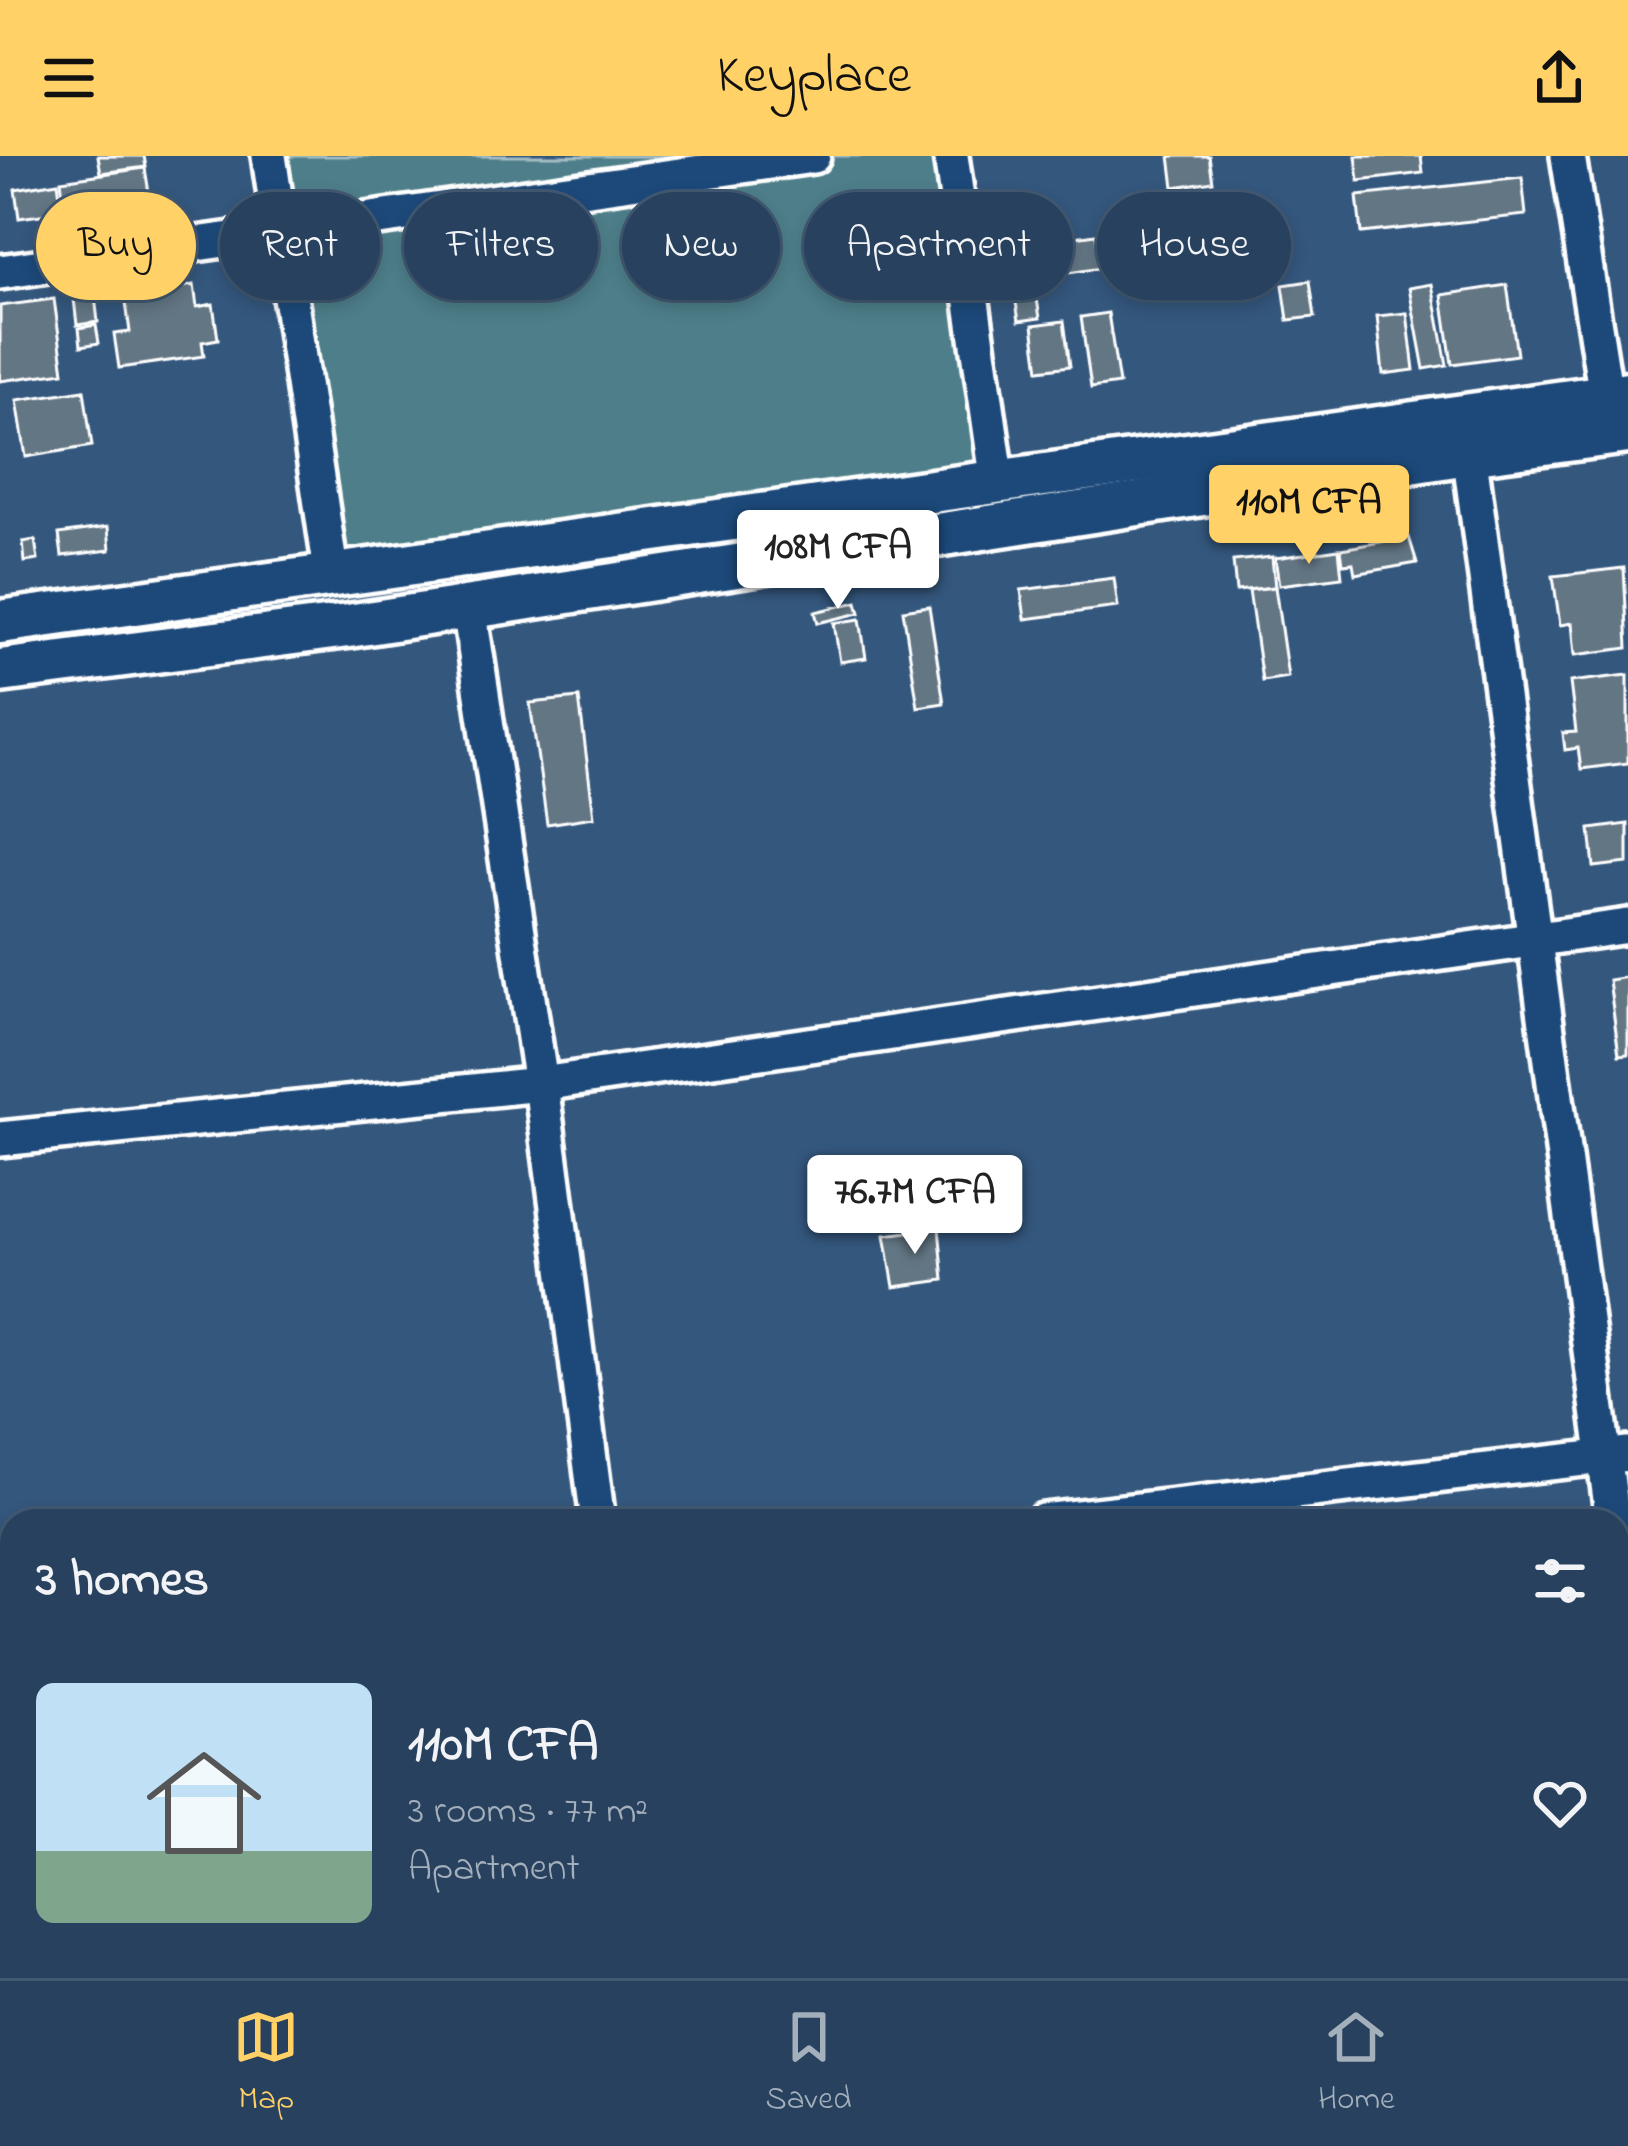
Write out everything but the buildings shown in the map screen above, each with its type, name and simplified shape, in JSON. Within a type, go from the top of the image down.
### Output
[{"type":"street","points":[[269,156],[273,192]]},
{"type":"street","points":[[380,218],[813,156]]},
{"type":"street","points":[[951,156],[998,483]]},
{"type":"street","points":[[0,671],[470,608],[1466,434],[1617,394],[1568,156]]},
{"type":"street","points":[[0,272],[220,240]]},
{"type":"street","points":[[289,300],[332,578]]},
{"type":"street","points":[[0,622],[998,483],[1466,434],[1628,432]]},
{"type":"street","points":[[1466,434],[1616,1456],[1614,1509]]},
{"type":"street","points":[[470,608],[541,1084],[596,1509]]},
{"type":"street","points":[[0,1139],[541,1084],[1628,926]]},
{"type":"street","points":[[1149,1509],[1616,1456]]},
{"type":"green space","points":[[273,156],[951,156],[956,192],[804,192],[804,300],[972,300],[998,483],[332,578],[293,300],[380,300],[380,192],[278,192]]}]
